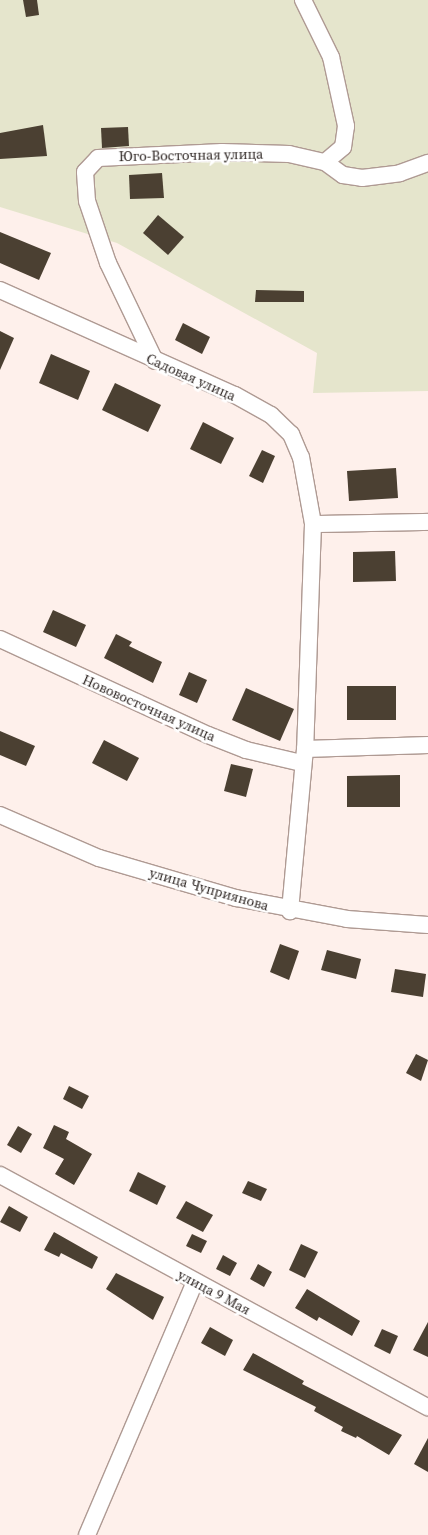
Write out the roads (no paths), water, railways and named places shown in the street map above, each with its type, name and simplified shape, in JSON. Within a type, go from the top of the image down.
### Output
[{"type":"street","points":[[303,0],[331,56],[346,126],[343,147],[325,162],[343,175],[362,178],[400,173],[428,163]]},
{"type":"street","name":"Юго-Восточная улица","points":[[155,361],[108,263],[87,201],[85,172],[98,158],[222,152],[289,154],[325,162]]},
{"type":"street","name":"Садовая улица","points":[[0,290],[155,361],[235,395],[271,415],[291,434],[301,457],[313,524],[304,756],[290,911]]},
{"type":"street","points":[[313,524],[428,522]]},
{"type":"street","name":"Нововосточная улица","points":[[0,639],[208,735],[246,750],[304,756],[428,746]]},
{"type":"street","name":"улица Чуприянова","points":[[0,815],[100,858],[236,898],[290,911],[347,919],[426,926]]},
{"type":"street","name":"улица 9 Мая","points":[[0,1175],[428,1407]]},
{"type":"street","points":[[87,1535],[195,1282]]}]
